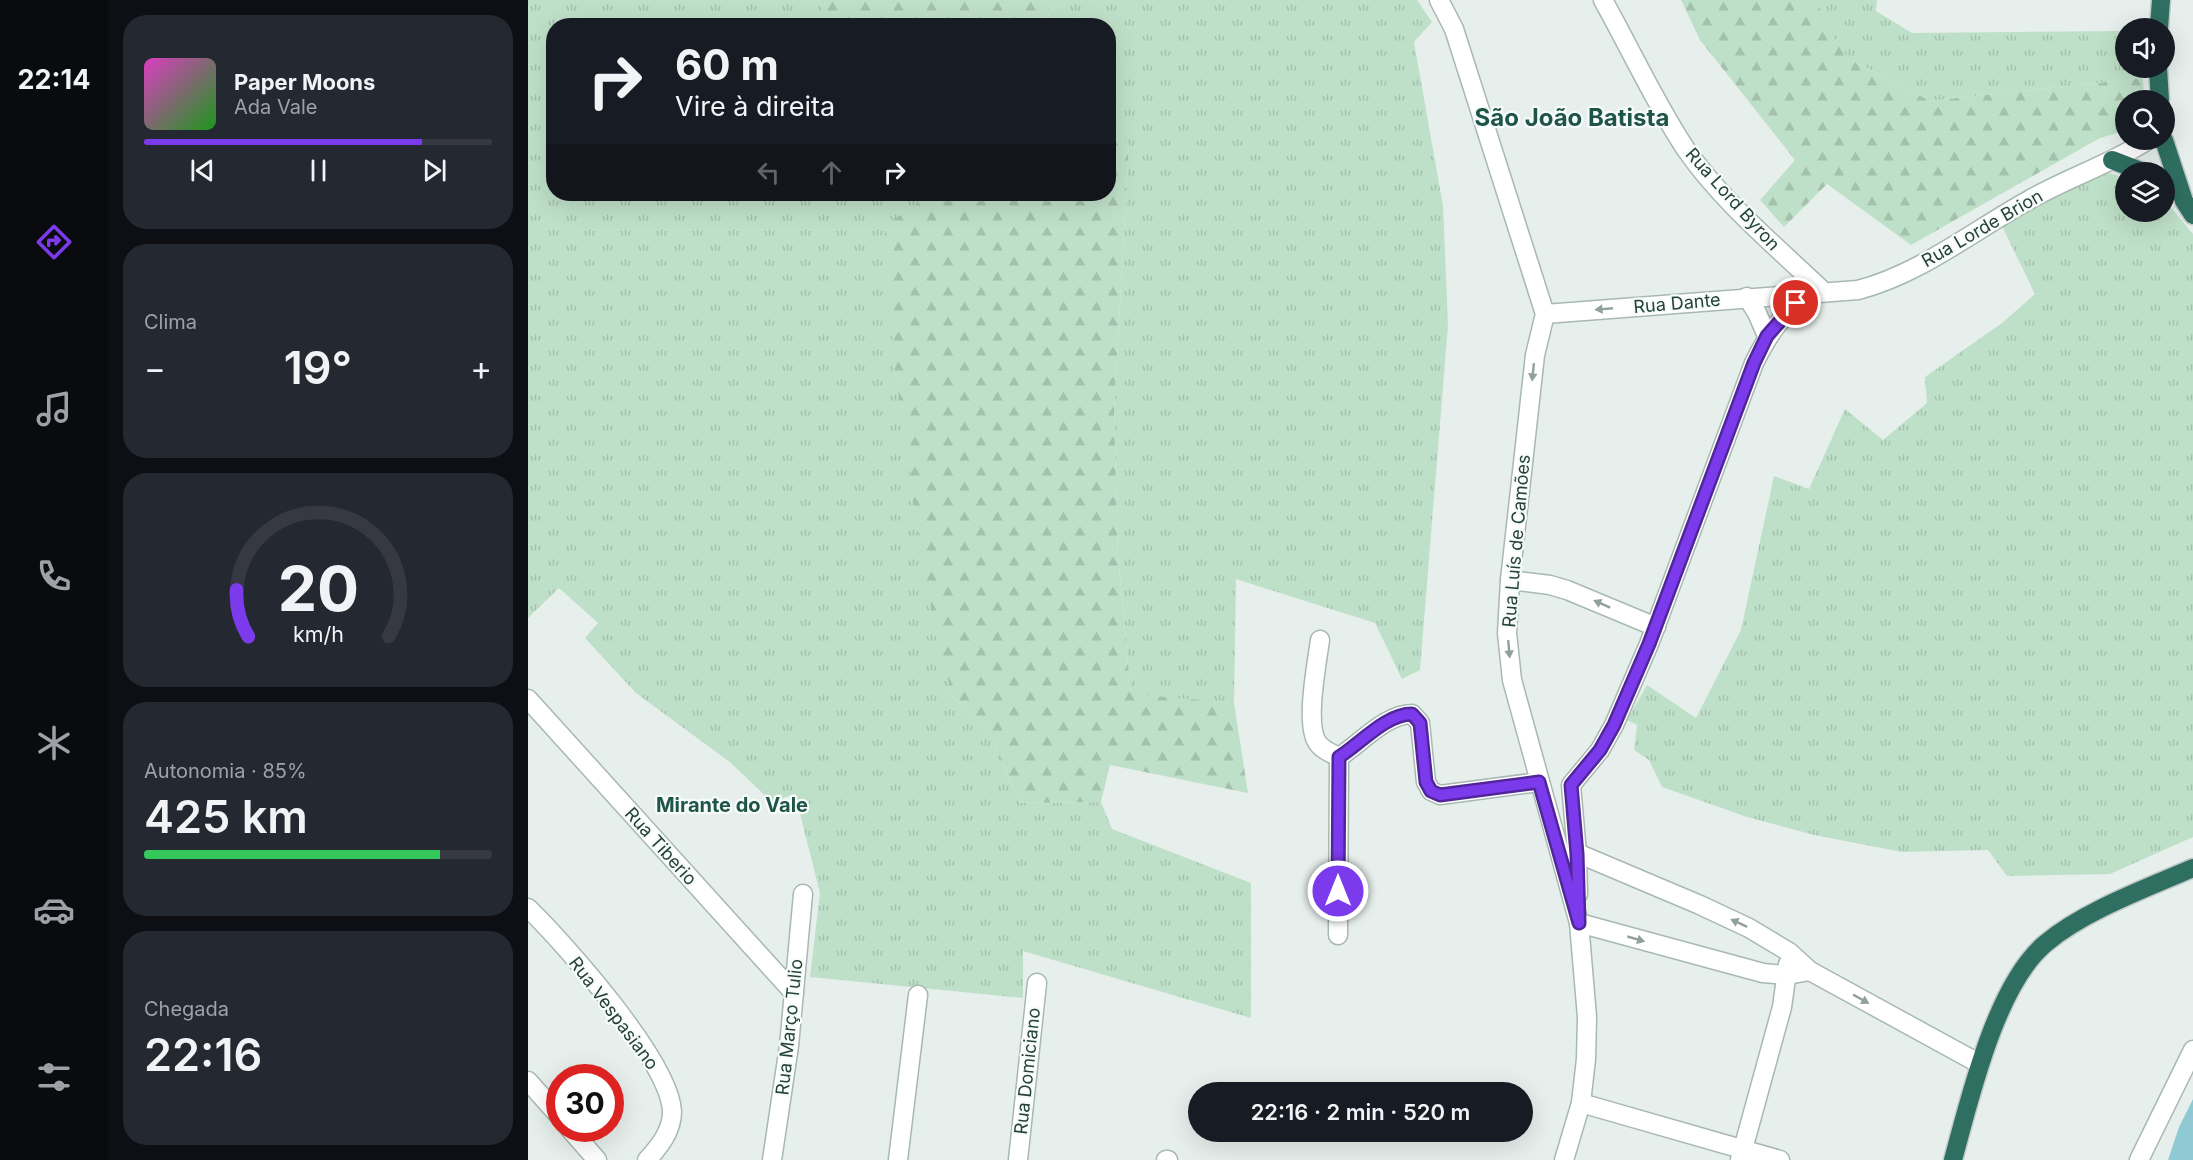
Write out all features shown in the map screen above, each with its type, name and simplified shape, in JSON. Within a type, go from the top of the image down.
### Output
[{"type":"highway","points":[[2160,18],[2162,0]]},
{"type":"highway","points":[[2168,150],[2188,208]]},
{"type":"highway","points":[[2112,160],[2117,162]]},
{"type":"highway","points":[[2175,197],[2188,208]]},
{"type":"highway","points":[[1953,1160],[1980,1064],[2009,992],[2025,964],[2045,943],[2069,926],[2132,894],[2193,868]]},
{"type":"street","points":[[1439,0],[1454,29],[1545,314]]},
{"type":"street","name":"Rua Lord Byron","points":[[1603,0],[1685,148],[1708,176],[1817,293]]},
{"type":"street","name":"Rua Lorde Brion","points":[[1817,293],[1858,290],[1891,279],[2028,200],[2130,150]]},
{"type":"street","points":[[1810,971],[1787,975],[1738,967],[1579,923],[1577,854],[1571,785],[1600,750],[1614,725],[1656,627],[1754,363],[1767,336],[1786,313],[1817,293]]},
{"type":"street","name":"Rua Dante","points":[[1545,314],[1817,293]]},
{"type":"street","points":[[1747,297],[1758,313],[1767,336]]},
{"type":"street","name":"Rua Luís de Camões","points":[[1545,314],[1535,355],[1510,580],[1507,633],[1512,680],[1579,923],[1587,1017],[1586,1059],[1581,1103],[1564,1160]]},
{"type":"street","points":[[1510,580],[1550,585],[1567,590],[1656,627]]},
{"type":"street","points":[[1320,640],[1311,726],[1316,741],[1326,751],[1339,757]]},
{"type":"street","name":"Rua Tiberio","points":[[528,699],[794,993]]},
{"type":"street","points":[[1339,757],[1390,719],[1400,714],[1412,714],[1420,723],[1426,782],[1431,791],[1440,795],[1539,782]]},
{"type":"street","points":[[1338,935],[1339,757]]},
{"type":"street","points":[[1577,854],[1710,909],[1749,928],[1789,952],[1810,971],[1980,1064]]},
{"type":"street","name":"Rua Março Tulio","points":[[772,1160],[789,1046],[803,894]]},
{"type":"street","name":"Rua Vespasiano","points":[[528,908],[589,974],[652,1058],[665,1084],[672,1112],[664,1141],[647,1160]]},
{"type":"street","points":[[1742,1155],[1782,1007],[1789,952]]},
{"type":"street","name":"Rua Domiciano","points":[[1018,1160],[1037,983]]},
{"type":"street","points":[[898,1160],[918,995]]},
{"type":"street","points":[[2139,1160],[2193,1050]]},
{"type":"street","points":[[528,1081],[546,1101]]},
{"type":"street","points":[[1581,1103],[1742,1155],[1780,1160]]},
{"type":"street","points":[[581,1142],[597,1160]]},
{"type":"green space","points":[[528,0],[819,0],[824,18],[546,18],[546,201],[918,201],[894,364],[908,457],[952,696],[986,725],[1020,803],[1101,802],[1112,829],[1251,883],[1251,1018],[1023,951],[1023,998],[810,977],[820,893],[795,794],[772,802],[731,763],[636,693],[585,638],[598,623],[559,588],[528,618]]},
{"type":"green space","points":[[819,0],[1059,0],[1060,2],[1045,18],[824,18]]},
{"type":"green space","points":[[1059,0],[1417,0],[1432,22],[1414,42],[1443,206],[1448,325],[1420,670],[1402,679],[1375,623],[1236,579],[1234,703],[1131,695],[1118,556],[1114,410],[1129,144],[1116,138],[1116,18],[1045,18],[1059,3]]},
{"type":"green space","points":[[1681,0],[1817,0],[1824,23],[1848,58],[1930,101],[2143,78],[2144,90],[2115,90],[2115,134],[2100,138],[1911,245],[1827,184],[1784,227],[1760,200],[1795,160],[1700,40]]},
{"type":"green space","points":[[1817,0],[1877,0],[1876,11],[1912,33],[2115,31],[2115,78],[2143,78],[1930,101],[1848,58],[1823,23]]},
{"type":"green space","points":[[1116,138],[1129,143],[1114,410],[1118,556],[1131,694],[1234,703],[1248,793],[1110,765],[1101,802],[1020,803],[986,725],[952,696],[925,579],[894,364],[884,224],[918,206],[918,201],[1116,201]]},
{"type":"green space","points":[[2107,172],[2115,175],[2115,222],[2175,222],[2175,212],[2193,234],[2193,837],[2110,874],[2007,876],[1988,850],[1902,852],[1814,835],[1747,817],[1662,787],[1649,760],[1634,750],[1637,725],[1627,720],[1647,685],[1696,718],[1741,630],[1774,476],[1809,489],[1845,409],[1883,440],[1927,403],[1925,377],[2002,323],[2035,294],[2001,224]]},
{"type":"water","points":[[2193,1099],[2193,1160],[2168,1160],[2179,1127]]},
{"type":"district","name":"São João Batista","points":[[1572,117]]},
{"type":"district","name":"Mirante do Vale","points":[[732,805]]},
{"type":"route","points":[[1338,891],[1339,757],[1357,746],[1390,719],[1400,714],[1412,714],[1420,723],[1426,782],[1431,791],[1440,795],[1539,782],[1579,923],[1577,854],[1570,795],[1571,785],[1600,750],[1614,725],[1649,644],[1754,363],[1767,336],[1796,303]]}]
